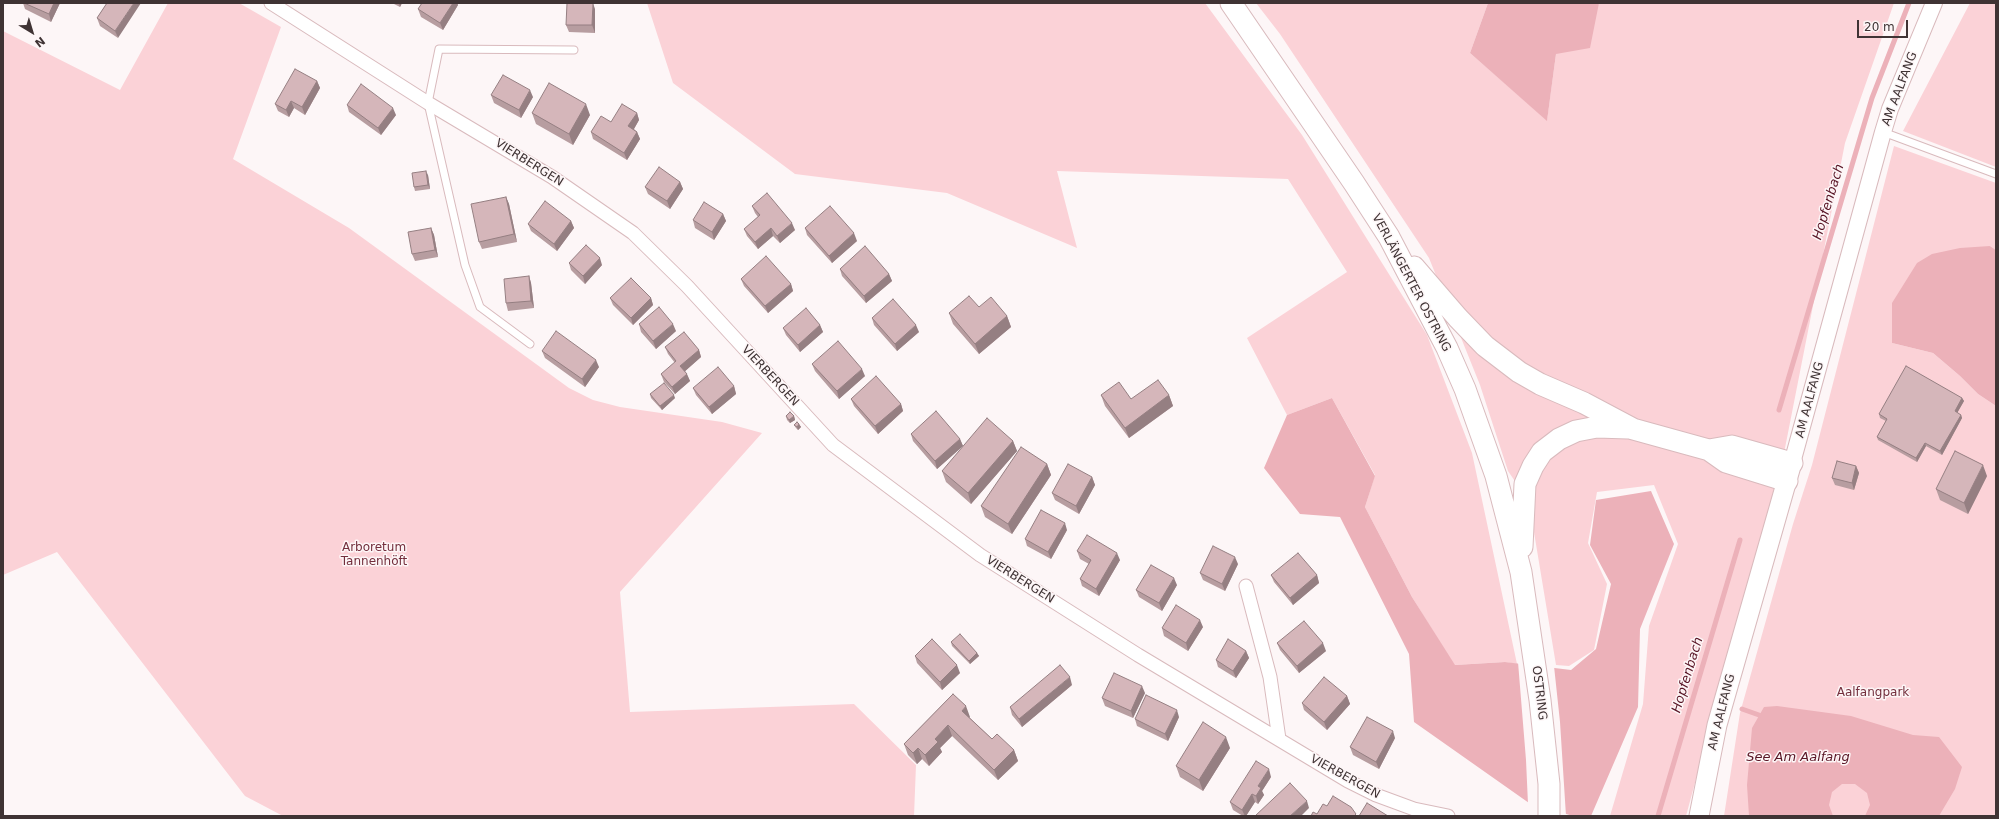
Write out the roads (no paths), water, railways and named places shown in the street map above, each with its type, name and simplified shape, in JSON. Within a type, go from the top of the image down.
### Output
[{"type":"main road","name":"VERLÄNGERTER OSTRING","points":[[1231,3],[1354,183],[1389,237],[1447,348],[1465,389],[1496,476],[1521,572]]},
{"type":"main road","points":[[1389,237],[1468,330],[1503,360],[1540,384],[1584,403],[1633,428],[1709,450],[1732,446],[1789,472]]},
{"type":"main road","points":[[1521,572],[1525,484],[1533,466],[1542,452],[1559,438],[1576,431],[1598,427],[1633,428]]},
{"type":"main road","name":"AM AALFANG","points":[[1702,811],[1717,725],[1789,472]]},
{"type":"main road","name":"OSTRING","points":[[1521,572],[1544,730],[1549,784],[1549,816]]},
{"type":"street","name":"VIERBERGEN","points":[[271,3],[428,103],[552,177],[633,233],[687,286],[833,445],[980,555],[1138,655],[1348,781],[1376,795],[1419,812],[1448,816]]},
{"type":"street","name":"AM AALFANG","points":[[1789,472],[1883,132],[1890,110],[1934,3]]},
{"type":"street","points":[[1246,586],[1270,677],[1279,739]]},
{"type":"lane","points":[[530,344],[480,307],[465,264],[428,103],[439,50],[574,50]]},
{"type":"lane","points":[[1883,132],[1996,174]]},
{"type":"water","points":[[1488,3],[1599,3],[1590,48],[1556,54],[1547,121],[1470,53]]},
{"type":"water","points":[[1990,246],[1996,250],[1996,406],[1978,394],[1933,353],[1892,343],[1892,303],[1917,263],[1932,254],[1960,248]]},
{"type":"water","points":[[1332,398],[1375,476],[1365,507],[1412,597],[1455,665],[1505,662],[1571,670],[1596,649],[1611,584],[1590,545],[1596,500],[1651,491],[1674,544],[1640,629],[1638,707],[1591,816],[1573,816],[1529,803],[1414,722],[1409,654],[1340,517],[1300,514],[1264,468],[1287,415]]},
{"type":"water","name":"See Am Aalfang","points":[[1777,706],[1851,716],[1913,735],[1939,737],[1962,767],[1955,789],[1939,816],[1865,816],[1870,805],[1867,793],[1855,784],[1842,784],[1832,792],[1829,805],[1833,816],[1749,816],[1747,785],[1752,728],[1764,707]]},
{"type":"waterway","name":"Hopfenbach","points":[[1779,410],[1872,98],[1909,3]]},
{"type":"waterway","name":"Hopfenbach","points":[[1658,816],[1740,540]]},
{"type":"waterway","points":[[1742,709],[1759,715]]},
{"type":"park label","name":"Arboretum Tannenhöft","points":[[374,555]]},
{"type":"park label","name":"Aalfangpark","points":[[1873,693]]}]
